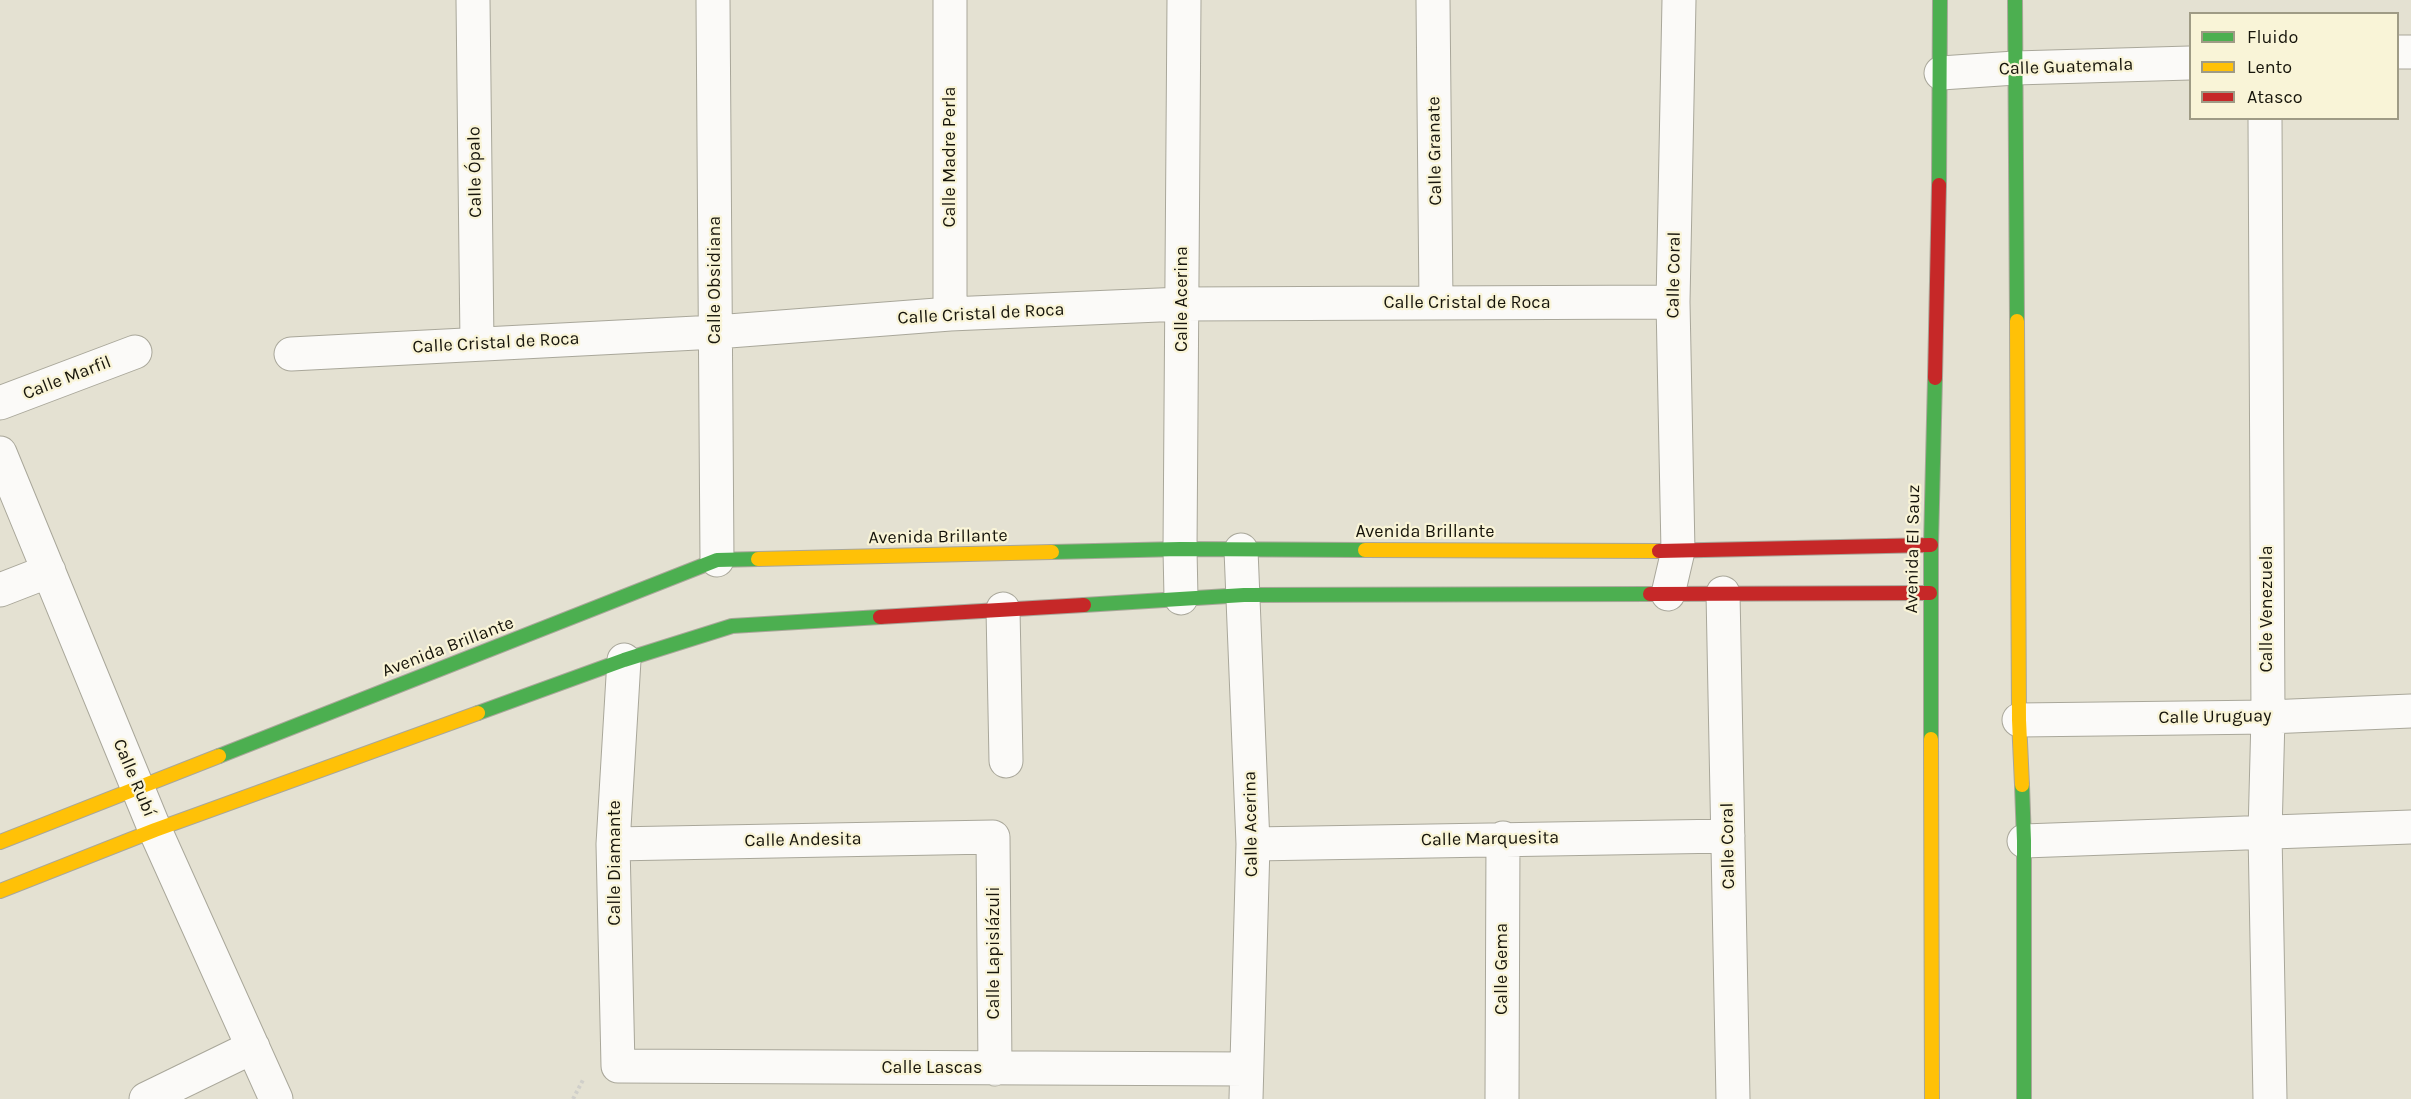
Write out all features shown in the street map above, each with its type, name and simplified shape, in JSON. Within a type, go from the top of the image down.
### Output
[{"type":"main road","name":"Avenida El Sauz","points":[[1932,1099],[1930,545],[1941,73],[1940,0]]},
{"type":"main road","points":[[2015,0],[2019,720],[2024,841],[2024,1099]]},
{"type":"main road","name":"Avenida Brillante","points":[[0,842],[717,561],[1180,549],[1678,551],[1930,545]]},
{"type":"main road","points":[[0,891],[155,830],[624,660],[732,626],[1244,595],[1930,593]]},
{"type":"street","name":"Calle Ópalo","points":[[473,0],[477,345]]},
{"type":"street","name":"Calle Obsidiana","points":[[713,0],[717,561]]},
{"type":"street","name":"Calle Madre Perla","points":[[950,0],[950,314]]},
{"type":"street","name":"Calle Acerina","points":[[1181,598],[1184,0]]},
{"type":"street","name":"Calle Granate","points":[[1433,0],[1436,303]]},
{"type":"street","name":"Calle Coral","points":[[1668,594],[1678,551],[1673,302],[1679,0]]},
{"type":"street","name":"Calle Guatemala","points":[[1941,73],[2015,68],[2189,63]]},
{"type":"street","name":"Calle Venezuela","points":[[2265,120],[2268,717],[2265,833],[2270,1099]]},
{"type":"street","name":"Calle Cristal de Roca","points":[[291,354],[716,332],[950,314],[1182,304],[1673,302]]},
{"type":"street","name":"Calle Marfil","points":[[0,403],[135,352]]},
{"type":"street","name":"Calle Rubí","points":[[0,453],[155,830],[276,1099]]},
{"type":"street","name":"Calle Acerina","points":[[1241,550],[1253,844],[1246,1084]]},
{"type":"street","points":[[0,590],[49,571]]},
{"type":"street","name":"Calle Coral","points":[[1723,593],[1733,1099]]},
{"type":"street","points":[[1004,609],[1006,761]]},
{"type":"street","name":"Calle Diamante","points":[[618,1066],[613,844],[624,660]]},
{"type":"street","name":"Calle Uruguay","points":[[2019,720],[2268,717],[2411,711]]},
{"type":"street","points":[[2024,841],[2411,827]]},
{"type":"street","name":"Calle Marquesita","points":[[1253,844],[1728,836]]},
{"type":"street","name":"Calle Andesita","points":[[613,844],[993,837]]},
{"type":"street","name":"Calle Lapislázuli","points":[[993,837],[995,1069]]},
{"type":"street","name":"Calle Gema","points":[[1502,1099],[1503,838]]},
{"type":"street","points":[[146,1099],[253,1047]]},
{"type":"street","name":"Calle Lascas","points":[[618,1066],[995,1069],[1246,1084]]},
{"type":"traffic: fast","points":[[1939,185],[1940,0]]},
{"type":"traffic: fast","points":[[2015,0],[2017,321]]},
{"type":"traffic: fast","points":[[1931,739],[1931,545],[1935,378]]},
{"type":"traffic: fast","points":[[1052,552],[1180,549],[1365,550]]},
{"type":"traffic: fast","points":[[219,756],[717,560],[758,559]]},
{"type":"traffic: fast","points":[[1084,605],[1244,595],[1650,594]]},
{"type":"traffic: fast","points":[[478,713],[624,660],[732,626],[880,617]]},
{"type":"traffic: fast","points":[[2022,785],[2024,1099]]},
{"type":"traffic: slow","points":[[2017,321],[2019,720],[2022,785]]},
{"type":"traffic: slow","points":[[1365,550],[1659,551]]},
{"type":"traffic: slow","points":[[758,559],[1052,552]]},
{"type":"traffic: slow","points":[[0,891],[155,830],[478,713]]},
{"type":"traffic: slow","points":[[1931,739],[1932,1099]]},
{"type":"traffic: slow","points":[[0,842],[219,756]]},
{"type":"traffic: jam","points":[[1935,378],[1939,185]]},
{"type":"traffic: jam","points":[[1659,551],[1931,545]]},
{"type":"traffic: jam","points":[[1650,594],[1930,593]]},
{"type":"traffic: jam","points":[[880,617],[1084,605]]}]
